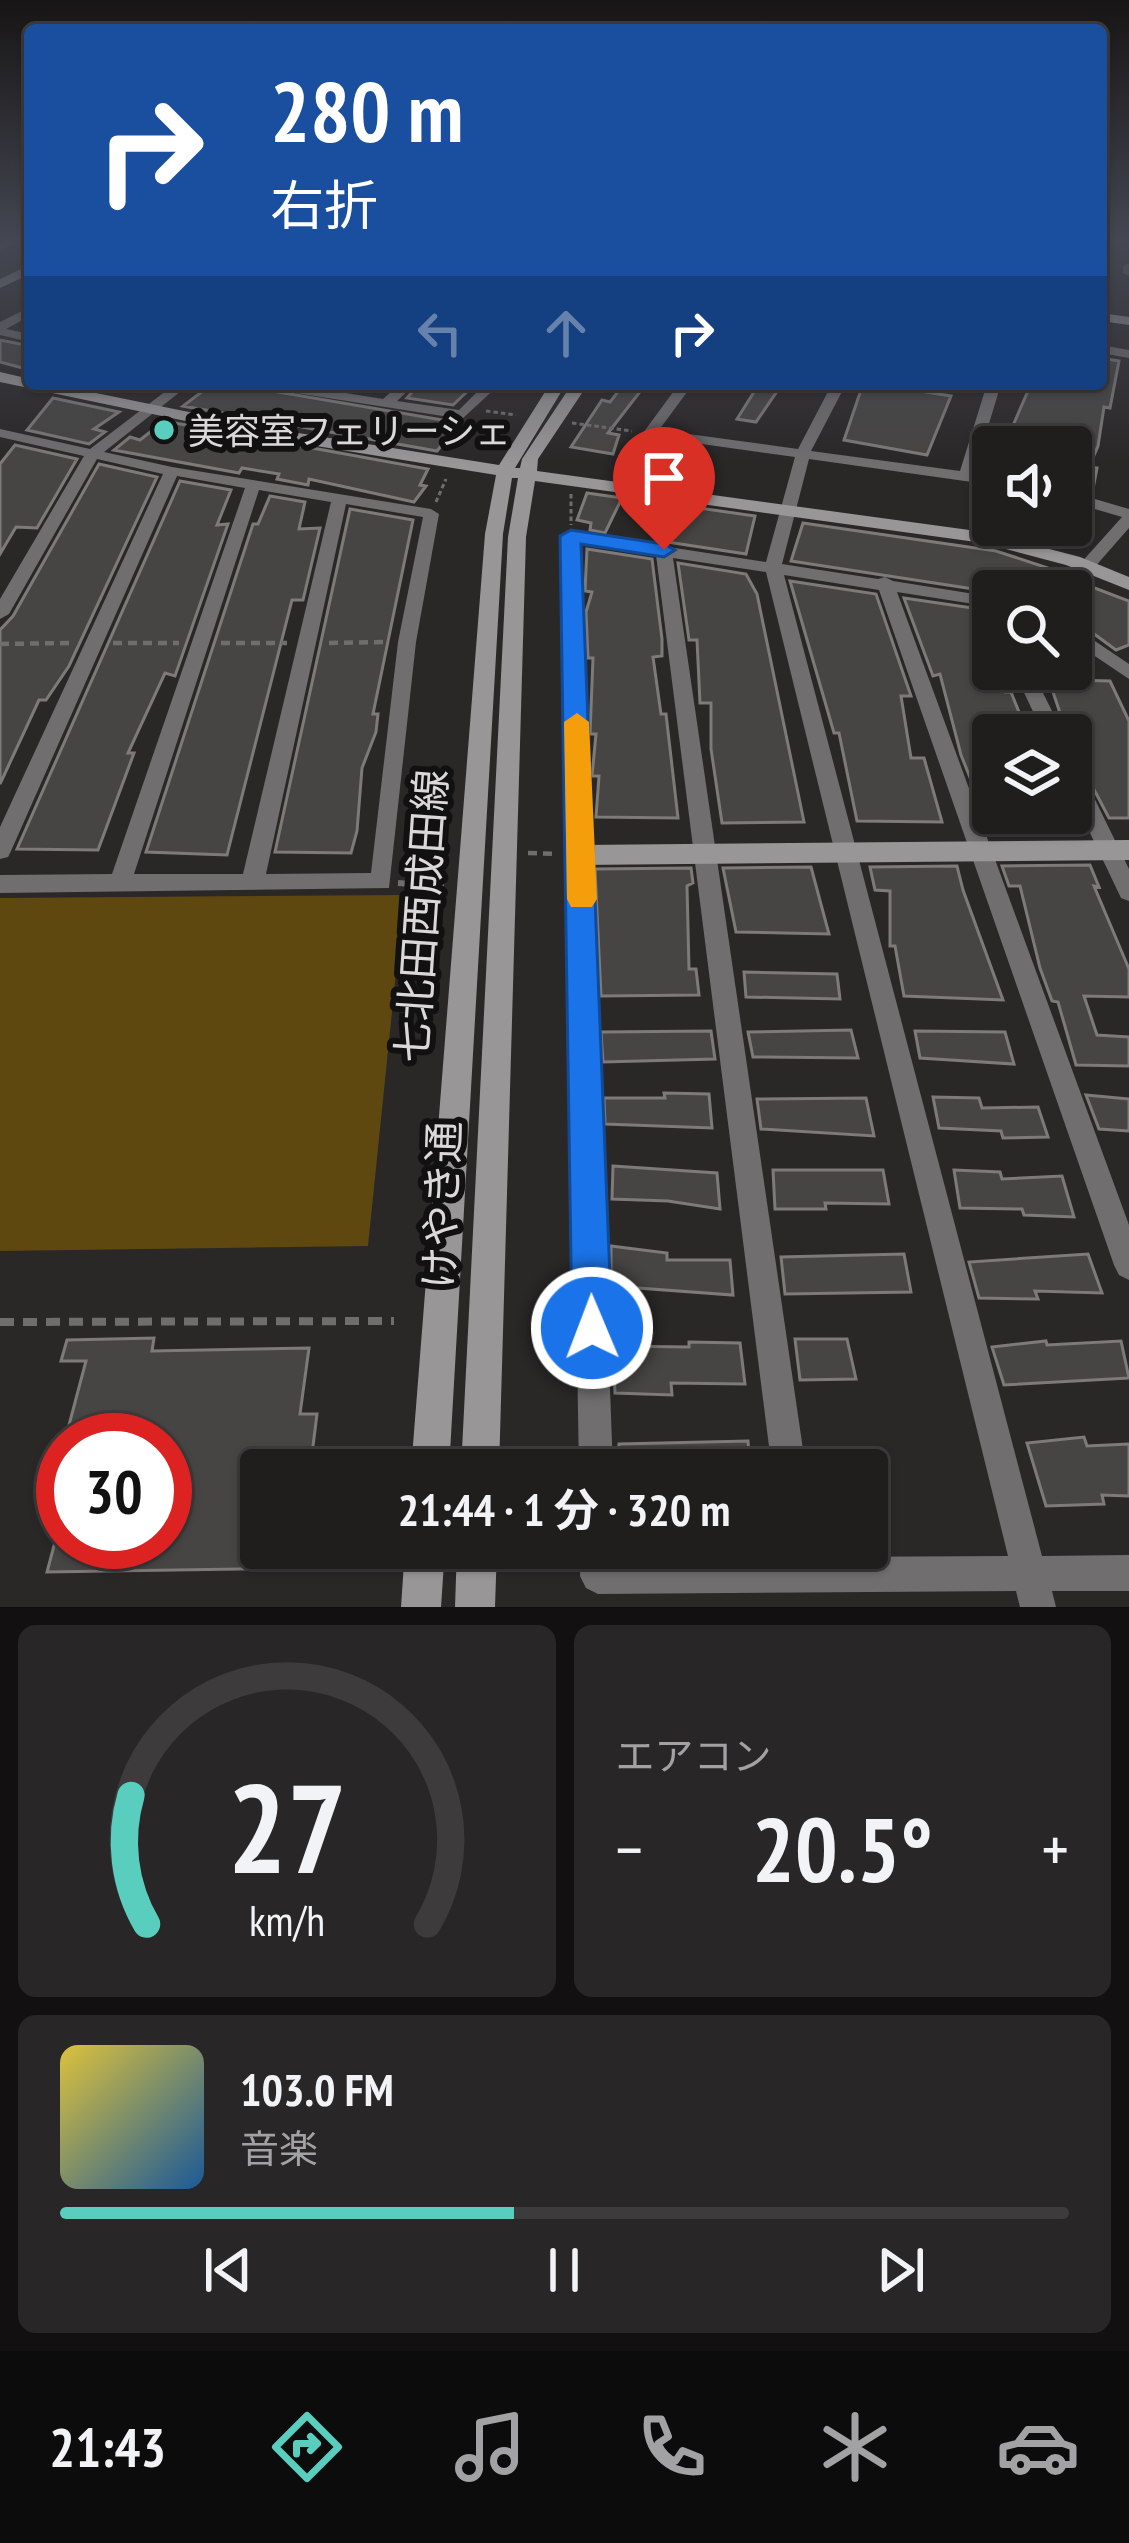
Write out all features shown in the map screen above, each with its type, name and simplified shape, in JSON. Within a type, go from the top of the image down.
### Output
[{"type":"street","points":[[56,390],[146,412],[515,471],[984,538],[1087,565],[1129,584]]},
{"type":"street","points":[[0,614],[92,454],[175,390]]},
{"type":"street","points":[[325,390],[462,415],[488,390]]},
{"type":"street","points":[[385,404],[401,390]]},
{"type":"street","name":"七北田西成田線","points":[[431,1449],[494,534],[515,471],[555,390]]},
{"type":"street","name":"けやき通","points":[[481,1449],[517,537],[515,471],[576,390]]},
{"type":"street","points":[[682,390],[650,433],[972,475]]},
{"type":"street","points":[[836,390],[803,453],[772,566],[849,852],[1034,1590]]},
{"type":"street","points":[[966,474],[992,390]]},
{"type":"street","points":[[0,453],[6,435],[172,471],[431,514],[407,642],[381,883],[0,884]]},
{"type":"street","points":[[0,851],[172,471]]},
{"type":"street","points":[[120,883],[253,485]]},
{"type":"street","points":[[254,880],[339,500]]},
{"type":"street","points":[[1087,565],[1129,516],[1092,504]]},
{"type":"street","points":[[595,1449],[571,536],[972,598]]},
{"type":"street","points":[[664,550],[786,1449]]},
{"type":"street","points":[[885,582],[1129,1265]]},
{"type":"street","points":[[1092,646],[1129,673]]},
{"type":"street","points":[[1092,806],[1119,850],[1129,892]]},
{"type":"street","points":[[581,855],[1119,850]]},
{"type":"street","points":[[421,1607],[424,1569]]},
{"type":"street","points":[[475,1607],[476,1569]]},
{"type":"street","points":[[598,1569],[598,1576],[693,1569]]},
{"type":"street","points":[[865,1569],[1034,1590],[1129,1573]]},
{"type":"path","points":[[468,408],[518,416]]},
{"type":"path","points":[[568,422],[650,433]]},
{"type":"path","points":[[431,514],[451,469]]},
{"type":"path","points":[[571,536],[572,485]]},
{"type":"path","points":[[528,853],[581,855]]},
{"type":"path","points":[[381,883],[445,886]]},
{"type":"path","points":[[0,1322],[394,1321]]},
{"type":"shaded area","points":[[404,895],[368,1246],[0,1251],[0,898]]},
{"type":"building","points":[[0,340],[24,345],[24,368],[0,362]]},
{"type":"building","points":[[1107,359],[1119,361],[1092,460],[1092,426],[1013,426],[1028,390],[1107,390]]},
{"type":"building","points":[[204,390],[267,390],[460,423],[437,451],[183,406]]},
{"type":"building","points":[[414,390],[469,390],[453,405],[407,398]]},
{"type":"building","points":[[619,390],[641,390],[608,433],[619,435],[613,454],[571,447],[602,400],[610,402]]},
{"type":"building","points":[[755,390],[778,390],[756,422],[737,419]]},
{"type":"building","points":[[861,390],[951,396],[927,455],[844,440]]},
{"type":"building","points":[[53,398],[119,412],[94,429],[105,432],[89,444],[27,430]]},
{"type":"building","points":[[164,421],[428,469],[420,485],[426,486],[414,502],[309,479],[308,485],[277,479],[279,474],[242,468],[239,473],[114,450],[130,437],[140,440]]},
{"type":"building","points":[[15,445],[77,459],[37,528],[16,527],[0,554],[0,464]]},
{"type":"building","points":[[99,464],[157,477],[69,666],[46,700],[39,700],[0,784],[0,630],[13,616]]},
{"type":"building","points":[[180,481],[231,490],[217,525],[228,524],[175,676],[165,673],[128,753],[134,753],[98,850],[17,849]]},
{"type":"building","points":[[587,493],[622,498],[605,533],[577,520]]},
{"type":"building","points":[[270,496],[305,502],[299,529],[320,528],[303,600],[292,600],[227,855],[146,852],[253,524],[258,524]]},
{"type":"building","points":[[678,505],[755,516],[746,554],[661,541]]},
{"type":"building","points":[[350,509],[413,520],[373,714],[378,714],[376,732],[362,768],[357,831],[351,853],[275,852]]},
{"type":"building","points":[[803,523],[996,551],[1048,568],[972,570],[972,589],[791,561]]},
{"type":"building","points":[[587,549],[652,559],[662,639],[662,656],[653,657],[661,714],[666,714],[678,818],[596,817],[599,776],[592,776],[596,734],[590,734],[593,658],[588,658],[586,612],[592,592],[585,591]]},
{"type":"building","points":[[678,563],[746,574],[757,594],[804,822],[722,823],[711,749],[711,703],[700,703],[697,640],[689,640]]},
{"type":"building","points":[[790,581],[876,594],[911,696],[901,696],[911,758],[924,758],[942,822],[857,821],[839,733],[834,733]]},
{"type":"building","points":[[1092,587],[1129,601],[1129,645],[1116,650],[1092,632]]},
{"type":"building","points":[[904,598],[972,608],[972,690],[1011,692],[1020,714],[972,714],[972,782],[940,674],[933,676]]},
{"type":"building","points":[[1092,681],[1110,681],[1129,721],[1129,818],[1109,818],[1092,786],[1092,714],[1060,714],[1052,690],[1092,690]]},
{"type":"building","points":[[1090,865],[1099,887],[1094,886],[1129,969],[1129,997],[1084,996],[1097,1035],[1129,1037],[1129,1066],[1076,1065],[1058,1002],[1052,1001],[1040,968],[1020,886],[1009,886],[1002,866]]},
{"type":"building","points":[[957,866],[1003,1000],[904,996],[895,946],[890,946],[890,891],[875,890],[870,867]]},
{"type":"building","points":[[811,867],[829,934],[736,932],[723,868]]},
{"type":"building","points":[[691,868],[693,883],[687,886],[689,969],[696,969],[699,995],[601,996],[595,869]]},
{"type":"building","points":[[744,972],[837,974],[840,999],[746,997]]},
{"type":"building","points":[[851,1030],[858,1058],[753,1057],[748,1032]]},
{"type":"building","points":[[711,1031],[715,1059],[603,1062],[601,1032]]},
{"type":"building","points":[[915,1031],[1005,1032],[1014,1064],[920,1058]]},
{"type":"building","points":[[664,1093],[709,1094],[712,1128],[605,1124],[604,1098],[665,1098]]},
{"type":"building","points":[[1086,1095],[1129,1099],[1129,1131],[1099,1129]]},
{"type":"building","points":[[933,1097],[979,1098],[982,1108],[1038,1107],[1048,1137],[1003,1138],[1001,1131],[939,1128]]},
{"type":"building","points":[[866,1098],[874,1136],[761,1129],[757,1099]]},
{"type":"building","points":[[613,1166],[717,1173],[720,1209],[612,1199]]},
{"type":"building","points":[[773,1170],[883,1170],[889,1204],[825,1203],[826,1209],[775,1209]]},
{"type":"building","points":[[954,1170],[1000,1172],[1002,1179],[1062,1176],[1074,1217],[1024,1215],[1022,1209],[960,1208]]},
{"type":"building","points":[[611,1246],[667,1253],[667,1260],[730,1260],[733,1295],[611,1286]]},
{"type":"building","points":[[904,1254],[911,1292],[785,1294],[781,1257]]},
{"type":"building","points":[[1088,1254],[1102,1293],[1035,1291],[1038,1299],[979,1298],[969,1262]]},
{"type":"building","points":[[154,1338],[152,1351],[309,1348],[300,1414],[317,1414],[313,1449],[240,1449],[240,1569],[47,1572],[192,1569],[192,1413],[72,1413],[86,1361],[61,1361],[67,1340]]},
{"type":"building","points":[[795,1339],[847,1339],[856,1379],[800,1380]]},
{"type":"building","points":[[1046,1341],[1047,1345],[1121,1341],[1129,1378],[1004,1385],[992,1347]]},
{"type":"building","points":[[689,1342],[740,1343],[745,1384],[671,1383],[672,1395],[615,1393],[613,1346],[689,1347]]},
{"type":"building","points":[[1084,1437],[1087,1446],[1129,1444],[1129,1496],[1102,1495],[1104,1504],[1046,1506],[1027,1443]]},
{"type":"building","points":[[748,1441],[749,1449],[619,1449],[619,1444]]},
{"type":"slow traffic","points":[[577,722],[582,899]]},
{"type":"place","name":"美容室フェリーシェ","points":[[164,430]]},
{"type":"route","points":[[592,1328],[571,536],[664,550]]}]
